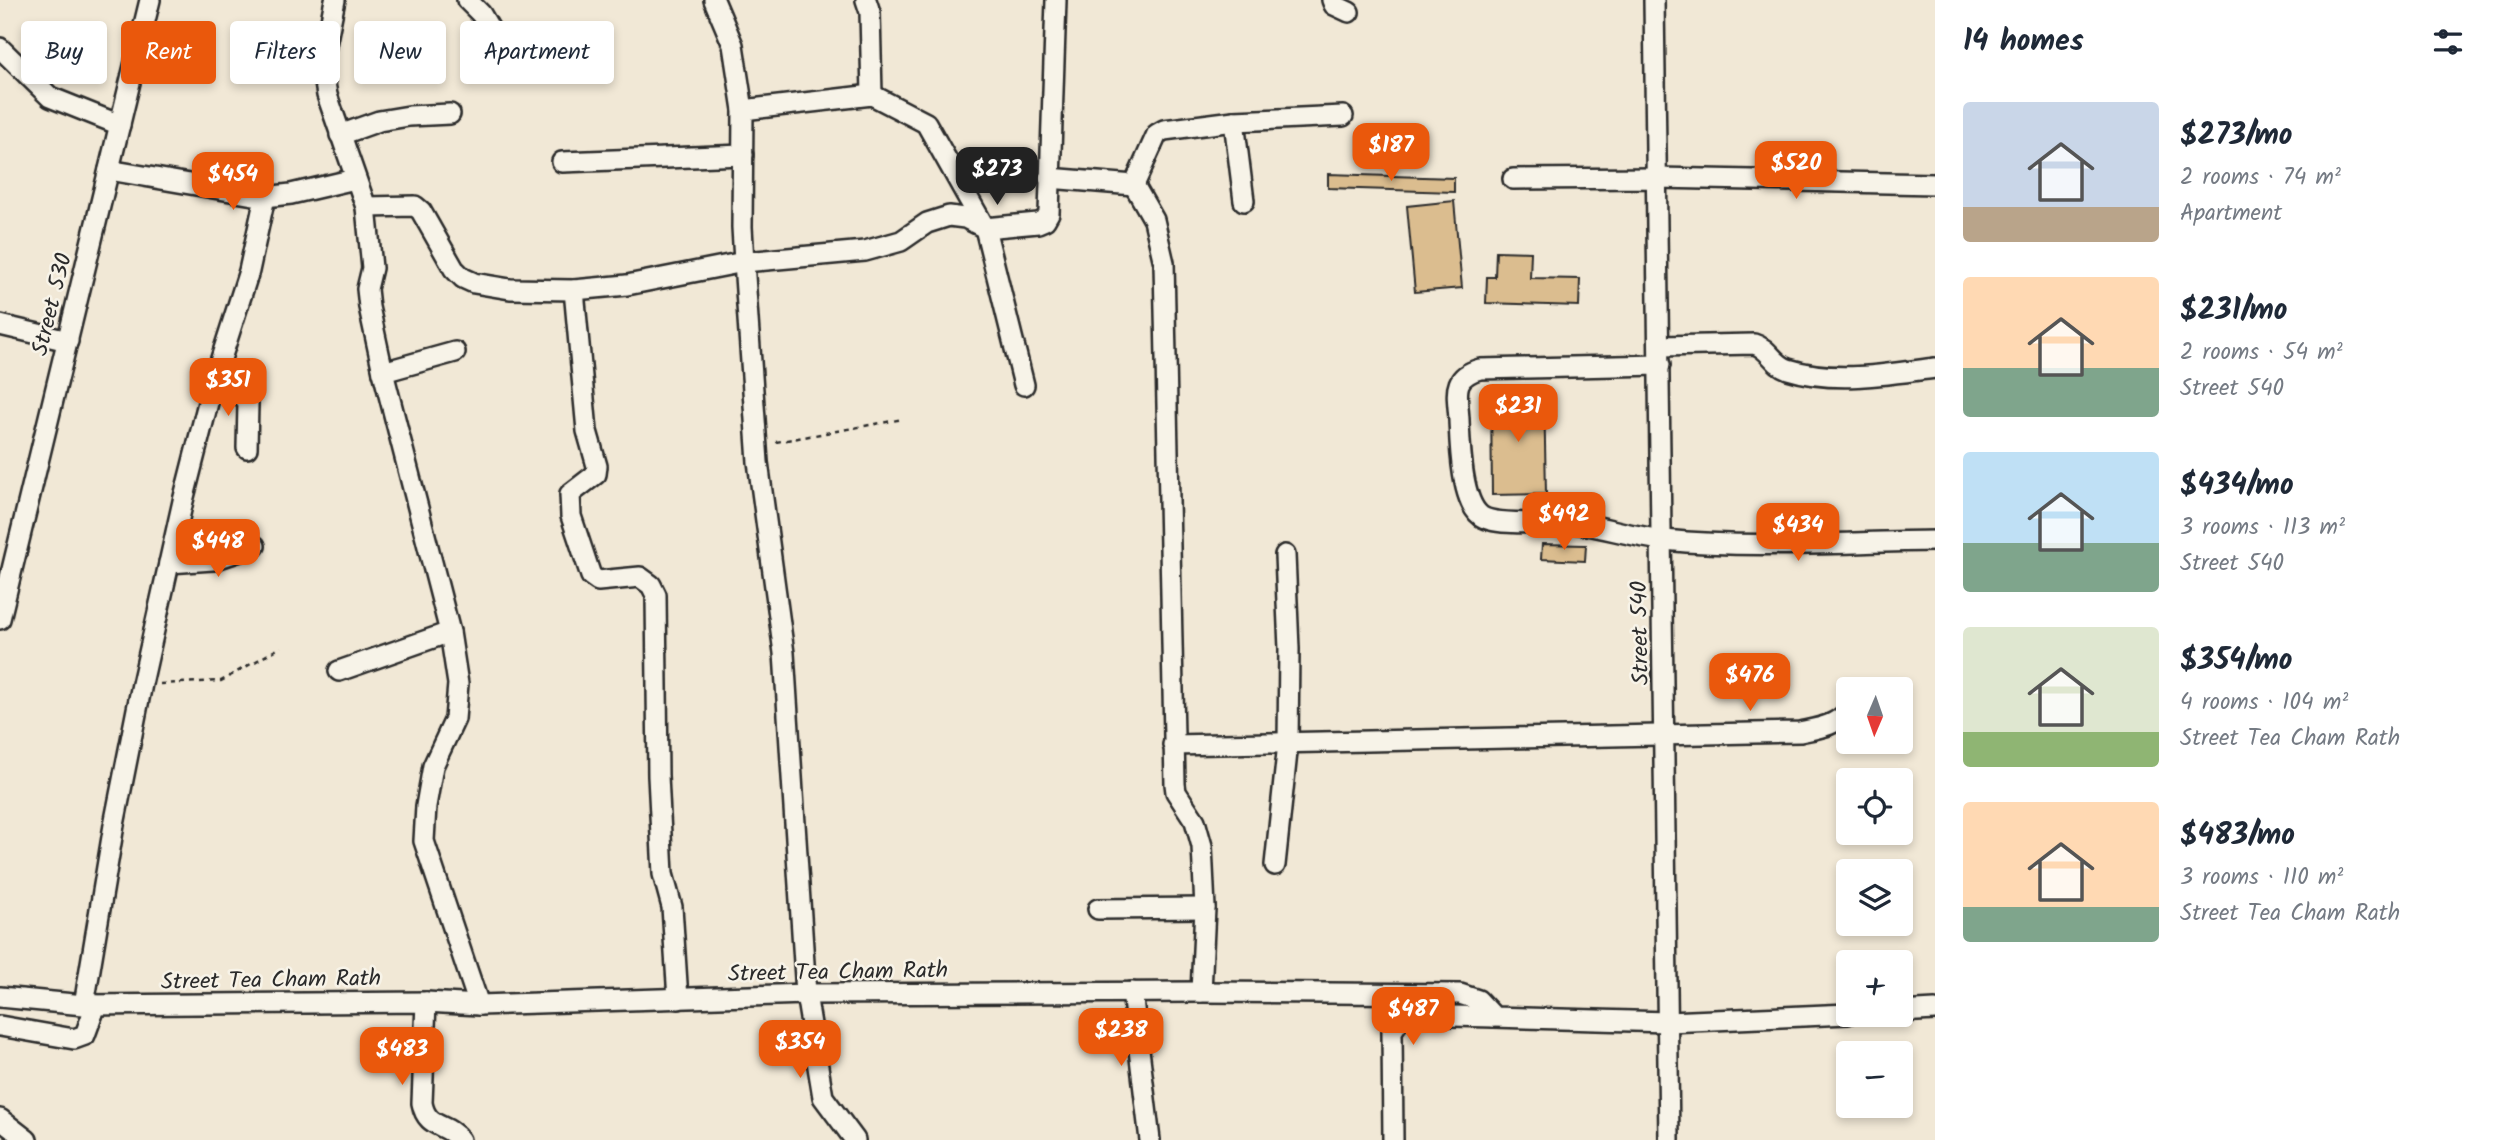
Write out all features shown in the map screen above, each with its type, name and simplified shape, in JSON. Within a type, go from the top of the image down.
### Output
[{"type":"street","name":"Street 530","points":[[0,619],[150,0]]},
{"type":"street","points":[[335,0],[322,65],[327,95],[366,207],[372,268],[368,289],[383,372],[450,632],[457,684],[455,719],[433,766],[426,806],[424,841],[478,1005]]},
{"type":"street","points":[[467,0],[485,21]]},
{"type":"street","points":[[714,0],[733,46],[743,110],[744,262],[757,446],[784,653],[806,994],[823,1097],[855,1140]]},
{"type":"street","points":[[866,0],[870,12],[872,95]]},
{"type":"street","points":[[366,207],[415,206],[421,211],[454,269],[463,278],[474,283],[510,289],[574,290],[627,285],[744,262],[864,251],[901,241],[927,223],[949,216],[965,218],[985,228],[1038,223],[1045,220],[1049,214],[1056,0]]},
{"type":"street","points":[[1332,0],[1334,5],[1349,12]]},
{"type":"street","name":"Street 540","points":[[1654,0],[1670,1140]]},
{"type":"street","points":[[0,48],[50,97],[120,125]]},
{"type":"street","points":[[743,110],[872,95],[926,123],[985,228],[1024,385]]},
{"type":"street","points":[[340,135],[379,121],[450,114]]},
{"type":"street","points":[[1134,185],[1157,134],[1176,126],[1343,116]]},
{"type":"street","points":[[1234,121],[1244,201]]},
{"type":"street","points":[[562,162],[743,155]]},
{"type":"street","points":[[109,170],[265,197],[291,194],[355,179]]},
{"type":"street","points":[[1049,178],[1134,185]]},
{"type":"street","points":[[1513,179],[1658,178],[1935,184]]},
{"type":"street","points":[[1134,185],[1154,220],[1164,264],[1173,746],[1176,792],[1195,821],[1202,846],[1205,908],[1201,992]]},
{"type":"street","points":[[0,1026],[74,1039],[85,1035],[114,825],[142,684],[212,387],[249,271],[265,197]]},
{"type":"street","points":[[574,290],[587,431],[597,466],[596,474],[570,494],[571,516],[590,576],[598,581],[640,577],[651,585],[656,595],[658,776],[663,874],[672,907],[678,999]]},
{"type":"street","points":[[0,325],[68,341]]},
{"type":"street","points":[[1935,368],[1839,377],[1800,373],[1781,366],[1763,346],[1754,344],[1660,356],[1480,369],[1462,376],[1458,382],[1461,458],[1470,502],[1481,516],[1494,521],[1574,523],[1662,540],[1741,544],[1935,541]]},
{"type":"street","points":[[383,372],[455,352]]},
{"type":"street","points":[[212,387],[244,396],[248,403],[247,448]]},
{"type":"street","points":[[169,563],[213,560],[255,546]]},
{"type":"street","points":[[1275,865],[1288,743],[1289,649],[1285,555]]},
{"type":"street","points":[[339,671],[450,632]]},
{"type":"street","points":[[1173,746],[1800,732],[1825,727],[1836,721]]},
{"type":"street","points":[[1098,909],[1205,908]]},
{"type":"street","points":[[1132,992],[1150,1140]]},
{"type":"street","name":"Street Tea Cham Rath","points":[[0,997],[90,1005],[426,1002],[478,1005],[806,994],[1460,994],[1478,1000],[1494,1017]]},
{"type":"street","points":[[426,1002],[422,1103],[424,1114],[430,1122],[454,1133],[460,1140]]},
{"type":"street","points":[[1913,1011],[1935,1010]]},
{"type":"street","points":[[1393,1140],[1392,1031],[1401,1018],[1409,1015],[1668,1022],[1836,1015]]},
{"type":"street","points":[[0,1119],[27,1140]]},
{"type":"path","points":[[757,446],[903,419]]},
{"type":"path","points":[[142,684],[221,681],[281,647]]},
{"type":"building","points":[[1328,174],[1454,178],[1454,192],[1328,188]]},
{"type":"building","points":[[1454,201],[1462,288],[1415,292],[1407,206]]},
{"type":"building","points":[[1496,251],[1531,252],[1530,278],[1580,279],[1579,306],[1486,303],[1487,277],[1495,277]]},
{"type":"building","points":[[1544,392],[1546,494],[1492,495],[1491,393]]},
{"type":"building","points":[[1542,544],[1586,545],[1585,561],[1541,559]]}]
